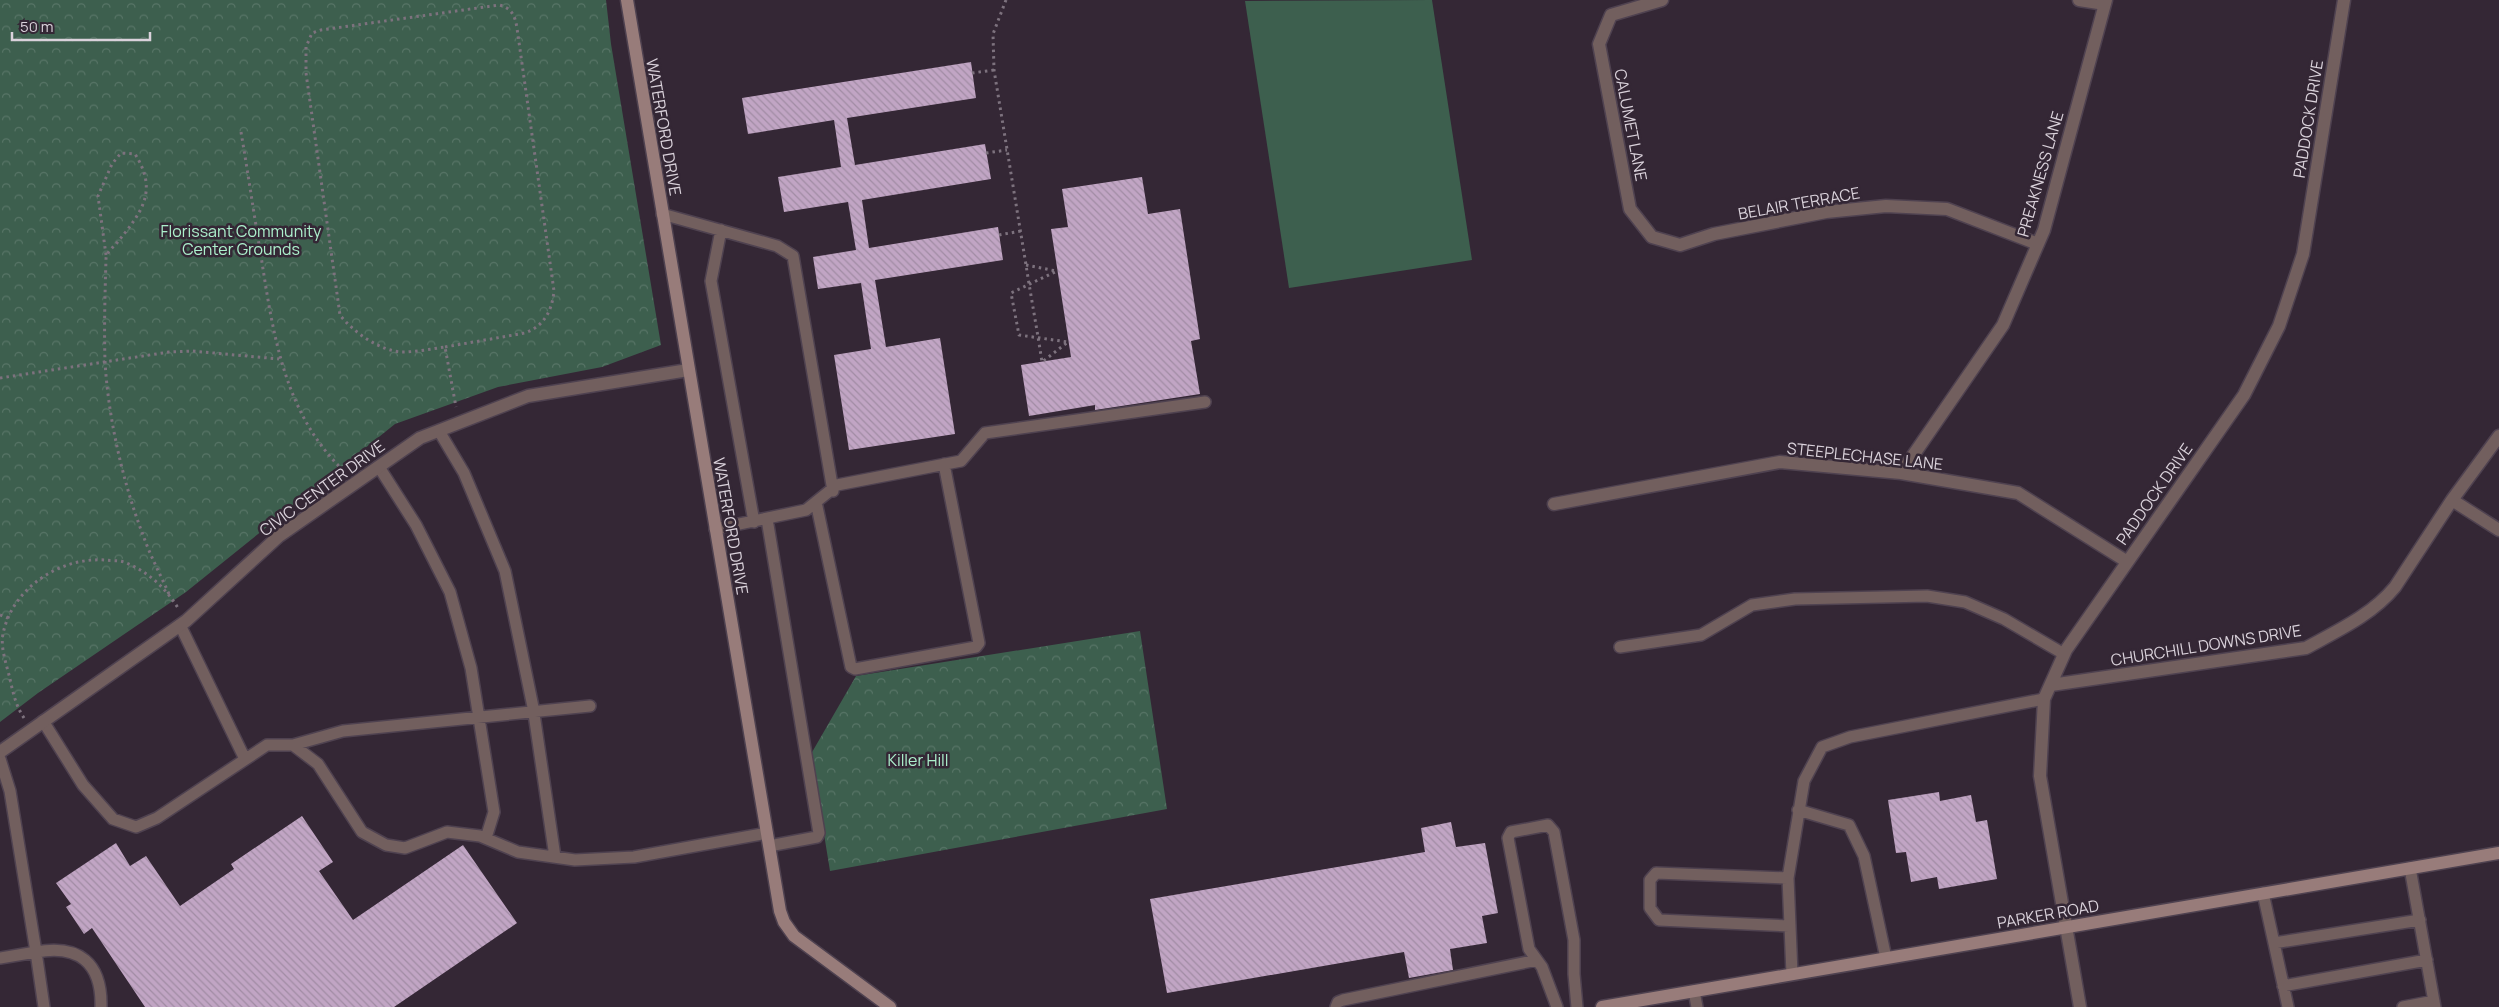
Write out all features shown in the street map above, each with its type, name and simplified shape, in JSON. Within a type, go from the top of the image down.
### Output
[{"type":"street","name":"WATERFORD DRIVE","points":[[627,0],[780,911],[784,922],[794,936],[890,1007]]},
{"type":"street","name":"CALUMET LANE","points":[[1652,237],[1630,209],[1599,44],[1611,15],[1662,0]]},
{"type":"street","points":[[2079,0],[2105,2]]},
{"type":"street","name":"PADDOCK DRIVE","points":[[2080,1007],[2040,776],[2044,699],[2064,654],[2126,561],[2244,395],[2280,326],[2303,254],[2344,0]]},
{"type":"street","name":"PREAKNESS LANE","points":[[1901,473],[2003,325],[2044,230],[2105,2]]},
{"type":"street","name":"BELAIR TERRACE","points":[[1652,237],[1680,245],[1714,234],[1826,212],[1886,206],[1947,208],[2038,244]]},
{"type":"street","name":"CIVIC CENTER DRIVE","points":[[0,752],[183,623],[279,536],[420,438],[528,396],[688,370]]},
{"type":"street","name":"CHURCHILL DOWNS DRIVE","points":[[2051,685],[2306,648],[2339,630],[2385,600],[2452,500],[2499,436]]},
{"type":"street","name":"STEEPLECHASE LANE","points":[[1554,504],[1780,462],[1901,473],[2018,494],[2126,561]]},
{"type":"street","points":[[2452,500],[2499,530]]},
{"type":"street","name":"PARKER ROAD","points":[[1602,1007],[2499,853]]},
{"type":"lane","points":[[662,214],[777,246],[793,256],[832,491]]},
{"type":"lane","points":[[721,230],[711,281],[754,522]]},
{"type":"lane","points":[[715,529],[806,510],[832,491],[837,485],[961,461],[985,433],[1205,402]]},
{"type":"lane","points":[[439,431],[464,473],[505,571],[533,712],[555,858]]},
{"type":"lane","points":[[816,502],[851,667],[855,669],[976,647],[979,642],[944,464]]},
{"type":"lane","points":[[379,467],[416,525],[450,592],[471,668],[480,716],[494,812],[486,838]]},
{"type":"lane","points":[[293,745],[318,764],[362,832],[386,845],[405,848],[447,832],[486,838],[518,852],[575,860],[634,857],[768,839],[817,837],[819,833],[767,519]]},
{"type":"lane","points":[[1620,647],[1701,635],[1752,605],[1794,599],[1927,596],[1965,602],[2004,619],[2064,654]]},
{"type":"lane","points":[[183,623],[245,759]]},
{"type":"lane","points":[[1792,974],[1788,878],[1804,781],[1822,747],[1850,737],[2044,699]]},
{"type":"lane","points":[[43,721],[83,785],[95,799],[113,819],[136,827],[157,818],[267,744],[293,745],[343,731],[590,706]]},
{"type":"lane","points":[[0,759],[10,791],[44,1007]]},
{"type":"lane","points":[[1798,810],[1849,825],[1864,856],[1886,958]]},
{"type":"lane","points":[[1557,1007],[1548,981],[1529,949],[1508,838],[1511,832],[1548,825],[1554,832],[1574,940],[1574,974],[1577,1007]]},
{"type":"lane","points":[[2403,1007],[2434,1004],[2410,868]]},
{"type":"lane","points":[[1788,878],[1656,873],[1650,880],[1650,908],[1659,920],[1789,926]]},
{"type":"lane","points":[[2263,894],[2288,1007]]},
{"type":"lane","points":[[2274,943],[2420,920]]},
{"type":"lane","points":[[0,958],[51,949],[76,952],[92,968],[100,982],[101,1007]]},
{"type":"lane","points":[[1337,1004],[1537,960]]},
{"type":"lane","points":[[2283,986],[2427,960]]},
{"type":"lane","points":[[1694,991],[1697,1007]]},
{"type":"path","points":[[1006,0],[993,34],[994,70],[1020,231],[1026,264],[1029,284],[1038,339],[1042,362],[1068,342],[1038,339],[1019,335],[1012,292],[1029,284],[1057,271],[1026,264]]},
{"type":"path","points":[[499,4],[505,6],[514,15],[517,28],[554,291],[553,304],[536,329],[525,333],[445,347],[414,351],[392,350],[354,331],[340,315],[310,115],[306,73],[306,47],[312,34],[321,30],[499,4]]},
{"type":"path","points":[[972,73],[994,70]]},
{"type":"path","points":[[241,132],[279,359],[294,397],[313,432],[329,457],[356,482]]},
{"type":"path","points":[[986,154],[1007,150]]},
{"type":"path","points":[[106,255],[138,216],[147,199],[147,185],[143,166],[135,154],[120,153],[112,164],[98,196],[106,255],[105,362],[111,413],[130,493],[143,535],[183,623]]},
{"type":"path","points":[[999,235],[1020,231]]},
{"type":"path","points":[[445,347],[459,423]]},
{"type":"path","points":[[0,378],[169,352],[184,351],[279,359]]},
{"type":"path","points":[[32,729],[17,708],[7,669],[2,636],[8,618],[20,598],[39,580],[68,563],[92,559],[122,561],[152,577],[169,594]]},
{"type":"path","points":[[0,615],[8,618]]},
{"type":"green space","name":"Florissant Community Center Grounds","points":[[0,0],[606,0],[611,44],[661,345],[602,367],[498,387],[395,424],[186,592],[38,693],[0,722]]},
{"type":"green space","points":[[1432,0],[1472,260],[1289,288],[1245,1]]},
{"type":"green space","name":"Killer Hill","points":[[1140,631],[1167,809],[830,871],[811,754],[856,676]]},
{"type":"building","points":[[971,62],[976,98],[847,118],[855,165],[985,144],[991,179],[862,200],[869,248],[998,227],[1003,260],[875,280],[886,347],[940,338],[955,434],[849,450],[834,355],[871,349],[861,283],[818,289],[813,257],[856,250],[848,202],[784,212],[778,177],[841,167],[834,120],[748,134],[742,98]]},
{"type":"building","points":[[1142,177],[1148,214],[1180,209],[1200,339],[1191,341],[1200,394],[1095,410],[1095,405],[1029,416],[1021,365],[1071,357],[1051,229],[1068,227],[1062,189]]},
{"type":"building","points":[[1939,792],[1940,801],[1971,795],[1976,822],[1987,820],[1997,879],[1939,889],[1937,877],[1911,882],[1906,852],[1896,853],[1888,800]]},
{"type":"building","points":[[302,816],[333,862],[319,871],[353,920],[463,845],[517,923],[394,1007],[145,1007],[92,928],[84,934],[66,907],[71,904],[56,883],[116,843],[130,866],[146,856],[180,906],[234,869],[231,864]]},
{"type":"building","points":[[1451,822],[1456,847],[1485,843],[1498,913],[1482,916],[1487,943],[1450,949],[1453,970],[1409,978],[1404,952],[1167,993],[1150,899],[1425,852],[1421,828]]}]
